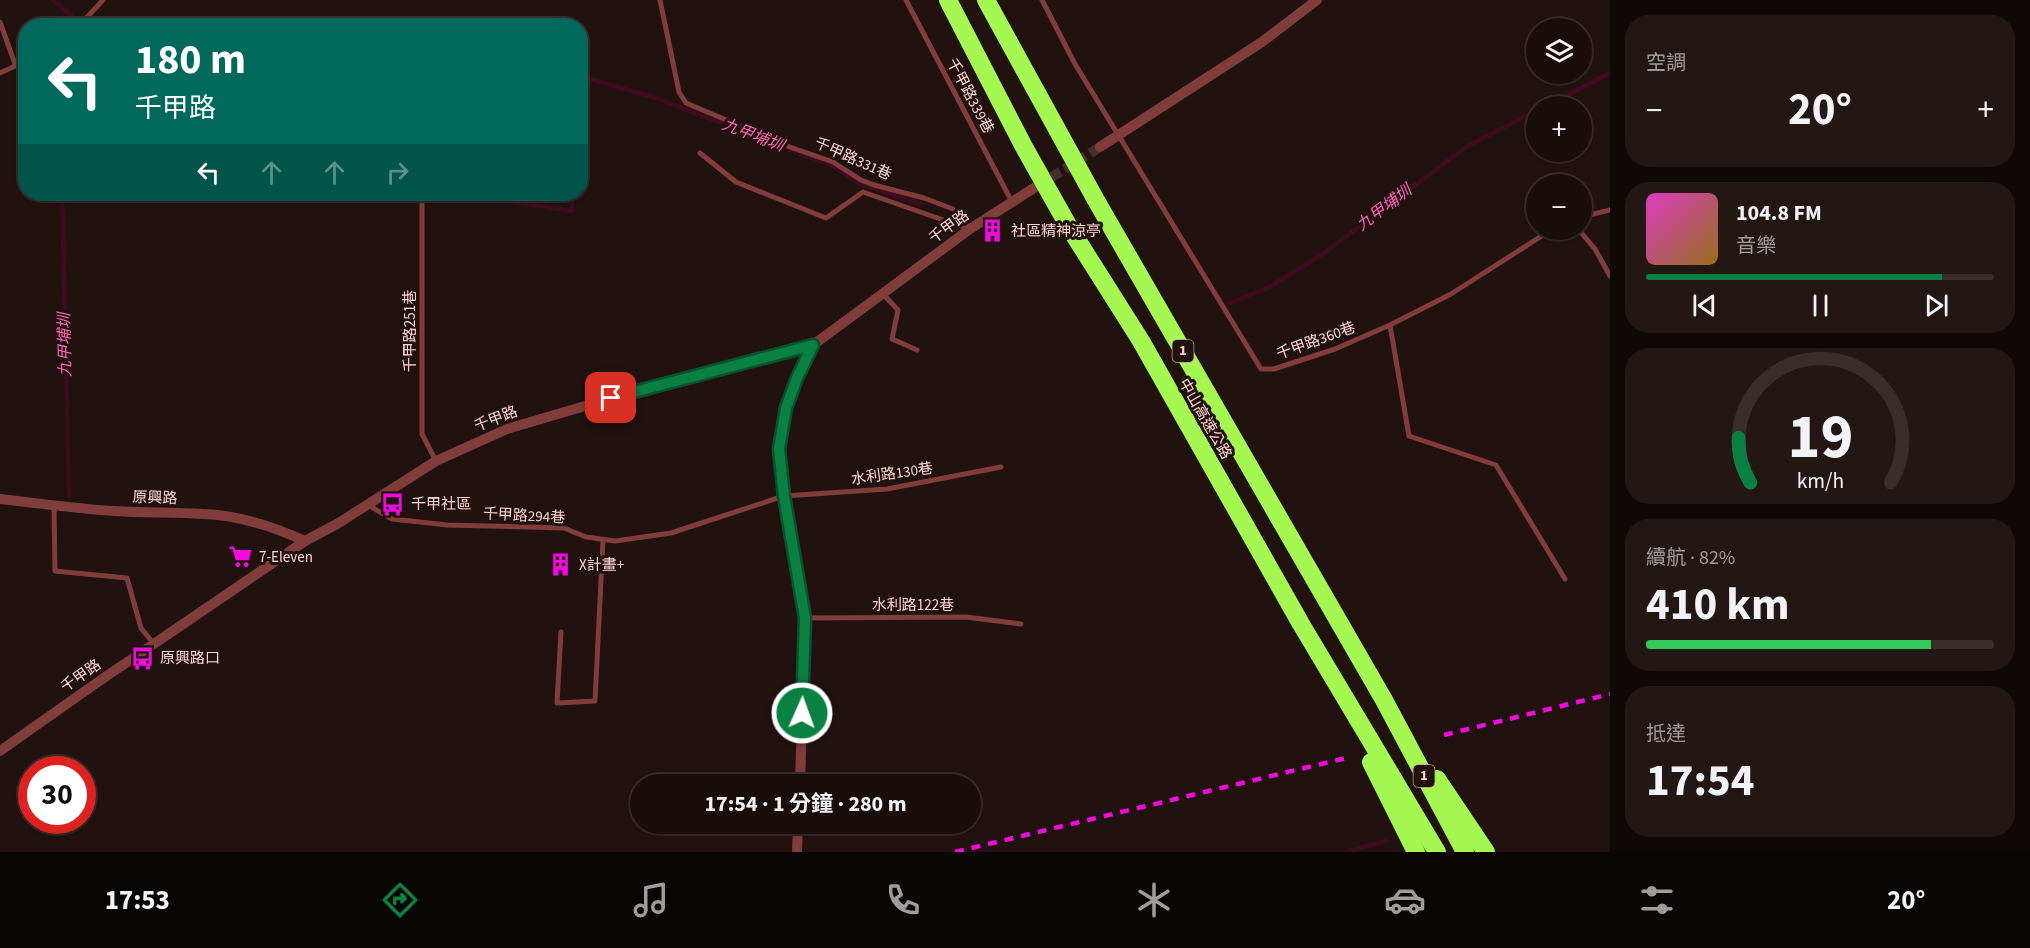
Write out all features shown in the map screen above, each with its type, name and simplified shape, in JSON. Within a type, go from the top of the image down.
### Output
[{"type":"highway","name":"中山高速公路","points":[[948,0],[1035,167],[1146,351],[1301,624],[1437,852]]},
{"type":"highway","name":"中山高速公路","points":[[986,0],[1096,202],[1384,700],[1464,852]]},
{"type":"highway","points":[[1301,624],[1416,852]]},
{"type":"highway","points":[[1384,700],[1486,852]]},
{"type":"street","points":[[1100,147],[1262,42],[1317,0]]},
{"type":"street","name":"千甲路","points":[[0,751],[305,541],[337,524],[436,461],[507,429],[653,386],[813,345],[970,229],[1034,188]]},
{"type":"street","points":[[800,774],[805,618],[784,496],[779,449],[790,398],[813,345]]},
{"type":"street","name":"原興路","points":[[0,499],[96,510],[229,517],[274,527],[305,541]]},
{"type":"street","points":[[797,852],[798,834]]},
{"type":"lane","points":[[86,18],[103,0]]},
{"type":"lane","name":"千甲路331巷","points":[[660,0],[679,92],[686,103],[790,147],[833,162],[861,180],[953,209],[970,229]]},
{"type":"lane","name":"千甲路339巷","points":[[906,0],[1012,202]]},
{"type":"lane","points":[[1042,0],[1075,64],[1120,135]]},
{"type":"lane","points":[[0,21],[15,64]]},
{"type":"lane","points":[[0,73],[18,63]]},
{"type":"lane","name":"千甲路360巷","points":[[1120,135],[1261,369],[1274,369],[1335,349],[1390,325],[1451,294],[1535,240]]},
{"type":"lane","points":[[700,153],[736,182],[826,218],[863,192],[970,229]]},
{"type":"lane","name":"千甲路251巷","points":[[422,201],[422,434],[436,461]]},
{"type":"lane","points":[[1592,215],[1610,210]]},
{"type":"lane","points":[[1587,240],[1610,276]]},
{"type":"lane","points":[[882,294],[898,310],[892,339],[917,350]]},
{"type":"lane","points":[[1390,325],[1409,436],[1496,465],[1565,579]]},
{"type":"lane","name":"水利路130巷","points":[[784,496],[887,489],[1001,467]]},
{"type":"lane","name":"千甲路294巷","points":[[367,504],[392,519],[447,525],[564,528],[586,537],[615,541],[670,533],[784,496]]},
{"type":"lane","points":[[54,505],[55,572],[127,578],[141,628],[154,644]]},
{"type":"lane","points":[[561,632],[557,703],[595,701],[603,540]]},
{"type":"lane","name":"水利路122巷","points":[[805,618],[966,617],[1021,624]]},
{"type":"waterway","points":[[53,0],[71,15]]},
{"type":"waterway","name":"九甲埔圳","points":[[1565,96],[1610,73]]},
{"type":"waterway","name":"九甲埔圳","points":[[588,78],[656,98],[835,167],[860,184],[921,204]]},
{"type":"waterway","name":"九甲埔圳","points":[[1230,303],[1272,286],[1325,252],[1469,145],[1526,116]]},
{"type":"waterway","name":"九甲埔圳","points":[[62,201],[69,496]]},
{"type":"waterway","name":"九甲埔圳","points":[[508,201],[572,211],[572,201]]},
{"type":"waterway","points":[[1346,852],[1386,841]]},
{"type":"tunnel","points":[[1039,185],[1100,147]]},
{"type":"railway","points":[[1444,735],[1610,694]]},
{"type":"railway","points":[[955,852],[1346,758]]},
{"type":"place","name":"社區精神涼亭","points":[[993,231]]},
{"type":"place","name":"千甲社區","points":[[393,504]]},
{"type":"place","name":"7-Eleven","points":[[241,557]]},
{"type":"place","name":"X計畫+","points":[[561,565]]},
{"type":"place","name":"原興路口","points":[[142,658]]},
{"type":"route","points":[[611,398],[813,345],[786,408],[779,449],[784,496],[805,618],[802,713]]}]
